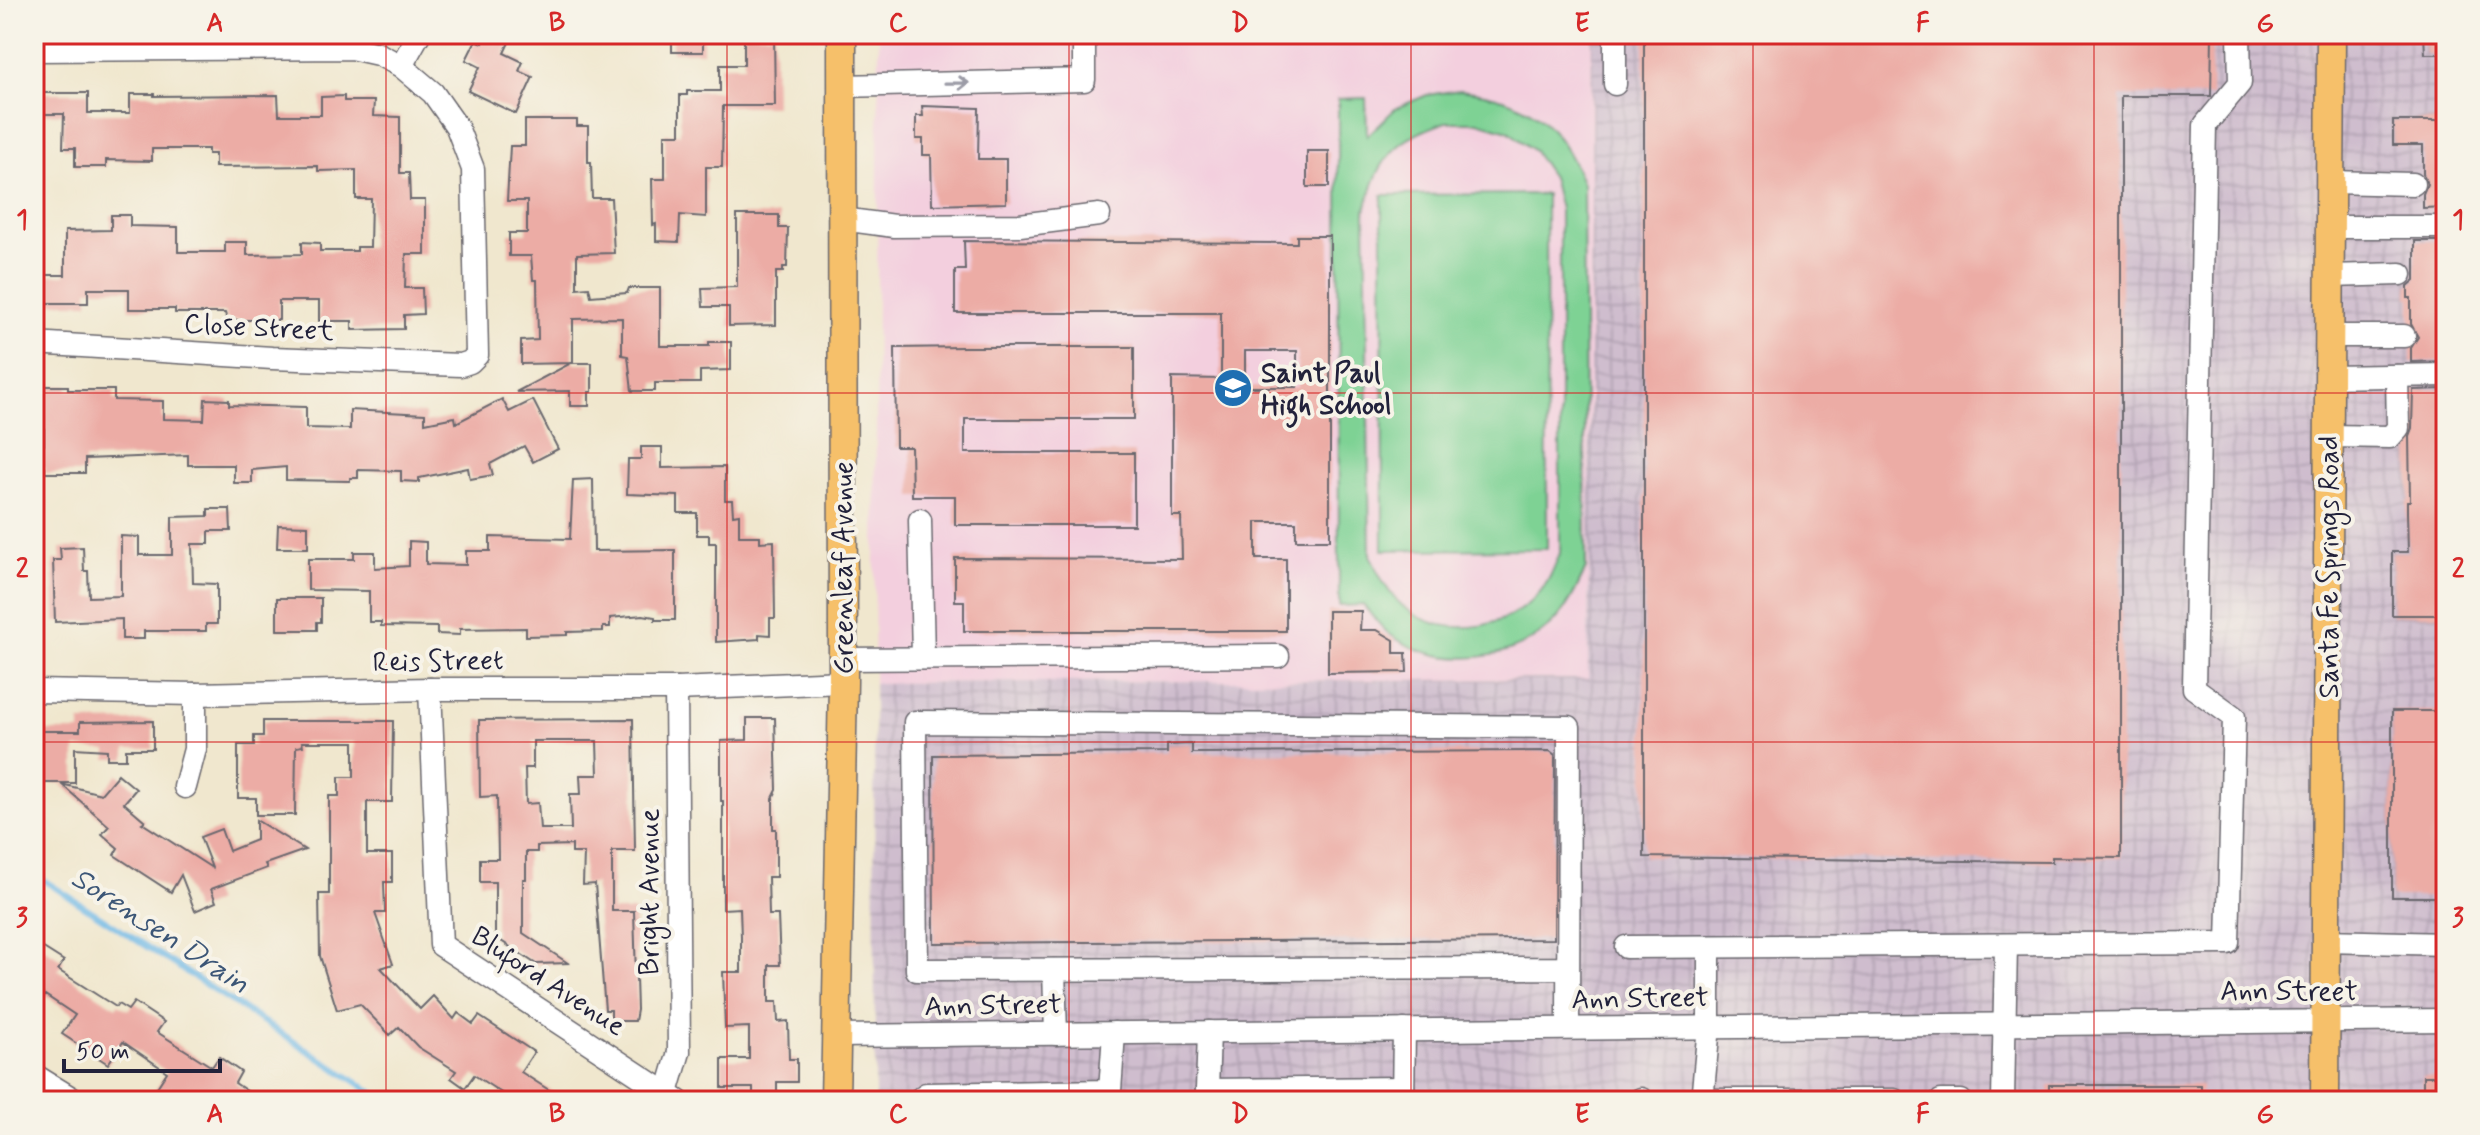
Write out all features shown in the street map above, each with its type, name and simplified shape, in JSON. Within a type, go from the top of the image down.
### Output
[{"type":"main road","name":"Greenleaf Avenue","points":[[835,1101],[843,670],[842,34]]},
{"type":"main road","name":"Santa Fe Springs Road","points":[[2325,1101],[2331,34]]},
{"type":"street","points":[[34,50],[351,48],[378,54],[401,66],[419,34]]},
{"type":"street","points":[[842,86],[1084,80],[1084,34]]},
{"type":"street","points":[[1615,34],[1615,84]]},
{"type":"street","points":[[1626,947],[2228,943],[2234,717],[2194,688],[2205,125],[2240,83],[2239,34]]},
{"type":"street","name":"Close Street","points":[[34,343],[272,358],[461,365],[470,362],[477,355],[473,169],[457,127],[433,93],[401,66]]},
{"type":"street","points":[[2330,182],[2413,184]]},
{"type":"street","points":[[842,219],[894,226],[1020,225],[1099,215]]},
{"type":"street","points":[[2330,227],[2446,227]]},
{"type":"street","points":[[2330,276],[2401,274]]},
{"type":"street","points":[[2329,336],[2404,336]]},
{"type":"street","points":[[2329,377],[2446,375]]},
{"type":"street","points":[[2329,436],[2390,437],[2398,428],[2397,376]]},
{"type":"street","points":[[920,520],[923,658]]},
{"type":"street","name":"Reis Street","points":[[34,691],[195,694],[430,689],[676,689],[923,658],[1278,656]]},
{"type":"street","name":"Bluford Avenue","points":[[430,689],[441,945],[673,1097]]},
{"type":"street","name":"Bright Avenue","points":[[673,1097],[679,1052],[676,689]]},
{"type":"street","points":[[185,787],[195,749],[195,694]]},
{"type":"street","points":[[1568,968],[917,970],[915,722],[1569,727],[1568,1028]]},
{"type":"street","points":[[2325,941],[2446,944]]},
{"type":"street","points":[[2003,1101],[2006,945]]},
{"type":"street","points":[[1709,947],[1709,1026],[1702,1100],[1894,1100]]},
{"type":"street","points":[[1054,970],[1056,1034]]},
{"type":"street","name":"Ann Street","points":[[836,1036],[2446,1020]]},
{"type":"street","points":[[1209,1032],[1207,1096],[1403,1095],[1404,1030]]},
{"type":"street","points":[[917,1101],[926,1094],[1110,1091],[1114,1033]]},
{"type":"street","points":[[34,1075],[76,1101]]},
{"type":"street","points":[[1941,1101],[1961,1101]]},
{"type":"shaded area","name":"Saint Paul High School","points":[[879,34],[1592,34],[1588,679],[874,683]]},
{"type":"shaded area","points":[[1592,34],[2446,34],[2446,1101],[875,1101],[874,683],[1588,679]]},
{"type":"green space","points":[[1460,90],[1484,94],[1504,99],[1538,116],[1563,144],[1583,184],[1586,568],[1566,606],[1550,626],[1513,649],[1470,658],[1427,653],[1388,633],[1363,605],[1339,606],[1338,99],[1366,98],[1367,136],[1396,108],[1427,95]],"holes":[[[1446,122],[1478,122],[1508,131],[1534,151],[1552,177],[1560,209],[1560,553],[1547,582],[1518,611],[1481,626],[1460,627],[1440,625],[1404,607],[1388,590],[1370,555],[1365,211],[1376,177],[1391,153],[1401,144]]]},
{"type":"green space","points":[[1546,194],[1547,549],[1383,550],[1382,195]]},
{"type":"building","points":[[487,34],[513,34],[504,53],[523,62],[519,71],[533,77],[516,114],[468,91],[480,67],[466,60],[476,40],[483,43]]},
{"type":"building","points":[[672,34],[703,34],[703,52],[672,52]]},
{"type":"building","points":[[744,34],[774,34],[775,106],[723,106],[722,167],[706,167],[706,217],[680,215],[679,242],[656,241],[652,179],[665,179],[665,134],[680,134],[680,95],[687,95],[687,91],[720,91],[720,65],[744,65]]},
{"type":"building","points":[[1644,34],[2212,34],[2211,96],[2121,96],[2121,858],[2052,857],[2052,862],[1644,857]]},
{"type":"building","points":[[2424,34],[2446,34],[2446,54],[2425,54]]},
{"type":"building","points":[[34,93],[88,93],[88,113],[130,113],[130,94],[278,95],[279,115],[321,115],[321,97],[344,96],[344,101],[374,101],[373,116],[400,117],[400,173],[409,173],[410,200],[425,200],[425,254],[406,254],[405,288],[422,288],[423,314],[404,315],[404,329],[352,330],[352,321],[319,321],[319,301],[279,301],[279,320],[227,320],[225,313],[129,309],[129,289],[88,289],[88,303],[34,303],[34,275],[65,275],[65,231],[111,230],[111,215],[130,215],[130,226],[178,227],[178,252],[225,252],[225,242],[247,242],[247,255],[302,254],[302,242],[320,243],[320,251],[357,251],[357,247],[370,247],[371,199],[356,199],[356,170],[318,171],[318,166],[215,167],[215,154],[208,154],[208,149],[152,149],[152,161],[106,160],[106,167],[75,167],[75,148],[63,148],[64,114],[34,114]]},
{"type":"building","points":[[922,106],[979,108],[978,159],[1006,159],[1006,203],[932,205],[931,155],[923,155],[923,139],[916,139],[916,116],[923,116]]},
{"type":"building","points":[[525,120],[577,120],[577,126],[588,126],[592,198],[611,198],[614,253],[577,254],[577,288],[589,287],[591,296],[627,293],[629,288],[660,288],[660,346],[709,346],[709,342],[731,342],[731,370],[700,371],[700,383],[655,383],[655,391],[632,391],[628,356],[622,355],[622,318],[573,319],[573,363],[521,364],[521,341],[538,340],[537,280],[533,280],[531,256],[509,256],[509,233],[527,233],[527,201],[507,201],[510,146],[525,146]]},
{"type":"building","points":[[2393,121],[2446,121],[2446,207],[2423,208],[2427,184],[2423,174],[2423,145],[2393,145]]},
{"type":"building","points":[[1307,151],[1329,151],[1329,187],[1307,187]]},
{"type":"building","points":[[737,215],[779,215],[779,228],[788,228],[787,267],[783,267],[783,272],[776,272],[776,325],[729,326],[729,307],[703,307],[702,288],[737,287]]},
{"type":"building","points":[[1297,236],[1330,236],[1330,540],[1296,540],[1296,522],[1256,522],[1256,559],[1286,559],[1286,631],[964,631],[964,601],[955,601],[955,558],[1182,559],[1181,516],[1172,516],[1172,378],[1221,379],[1221,313],[955,313],[955,270],[965,270],[964,241],[1297,243]],"holes":[[[1245,351],[1297,351],[1297,387],[1245,387]]]},
{"type":"building","points":[[2415,241],[2446,241],[2446,361],[2411,362],[2411,348],[2418,337],[2411,324],[2411,298],[2408,298],[2408,286],[2415,280]]},
{"type":"building","points":[[1134,347],[1134,419],[965,419],[965,453],[1134,453],[1134,525],[955,525],[955,496],[912,496],[911,447],[896,447],[895,348]]},
{"type":"building","points":[[571,363],[592,363],[589,406],[570,406],[570,391],[516,392]]},
{"type":"building","points":[[44,386],[68,386],[68,390],[114,390],[114,400],[163,401],[163,419],[204,420],[205,399],[229,400],[229,405],[306,407],[306,428],[350,429],[350,410],[425,414],[425,423],[455,417],[456,423],[502,399],[509,412],[533,400],[558,449],[533,462],[524,446],[490,464],[493,475],[470,479],[468,468],[419,478],[419,482],[401,481],[401,471],[358,470],[358,478],[350,478],[350,481],[286,480],[286,467],[252,470],[252,483],[234,483],[234,465],[188,465],[188,455],[85,459],[85,473],[45,473],[45,467],[34,467],[34,445],[44,445]]},
{"type":"building","points":[[2446,389],[2446,615],[2392,615],[2392,552],[2408,552],[2409,436],[2413,390]]},
{"type":"building","points":[[641,447],[662,447],[662,468],[725,467],[725,500],[732,500],[733,515],[739,514],[739,536],[760,536],[760,542],[774,541],[775,618],[770,618],[770,635],[759,634],[759,639],[716,642],[716,543],[709,543],[709,535],[697,535],[697,513],[678,513],[678,496],[627,494],[628,459],[641,459]]},
{"type":"building","points":[[593,479],[594,551],[675,550],[675,620],[655,620],[655,617],[643,615],[610,618],[610,627],[603,627],[603,631],[567,632],[567,635],[526,636],[526,628],[460,629],[460,635],[437,634],[437,627],[381,626],[381,622],[369,622],[369,591],[308,590],[308,559],[354,559],[354,552],[375,552],[375,568],[409,566],[409,541],[426,542],[426,564],[466,565],[466,551],[490,551],[490,537],[570,539],[573,480]]},
{"type":"building","points":[[208,509],[230,509],[231,531],[209,531],[209,544],[192,544],[193,583],[217,584],[217,624],[206,624],[206,631],[144,631],[144,639],[122,639],[122,619],[55,622],[53,560],[61,560],[60,548],[83,547],[89,597],[121,596],[121,536],[139,537],[139,555],[172,555],[172,517],[208,516]]},
{"type":"building","points":[[278,525],[308,526],[308,548],[277,548]]},
{"type":"building","points":[[277,598],[321,598],[321,622],[317,622],[317,630],[277,630]]},
{"type":"building","points":[[1328,611],[1361,611],[1360,630],[1377,630],[1394,640],[1394,653],[1406,653],[1407,672],[1328,673]]},
{"type":"building","points":[[2392,711],[2446,711],[2446,897],[2392,897]]},
{"type":"building","points":[[747,718],[775,718],[777,790],[773,798],[773,829],[776,829],[776,877],[768,877],[769,915],[778,915],[780,965],[769,965],[769,1002],[777,1002],[778,1022],[788,1021],[789,1059],[797,1059],[797,1082],[777,1082],[777,1101],[753,1101],[753,1088],[722,1088],[722,1059],[749,1059],[749,1027],[725,1028],[723,972],[741,972],[741,937],[740,908],[723,909],[721,801],[721,741],[747,740]]},
{"type":"building","points":[[633,719],[635,851],[612,851],[612,911],[634,911],[635,1021],[611,1021],[611,1010],[605,1010],[595,884],[583,885],[584,853],[572,853],[572,845],[537,846],[537,852],[526,852],[526,879],[523,879],[523,933],[568,963],[536,964],[495,937],[495,882],[480,882],[480,859],[498,859],[497,796],[480,797],[479,720]],"holes":[[[533,741],[597,741],[598,775],[580,775],[581,794],[570,794],[571,829],[540,829],[538,803],[526,804],[525,768],[533,768]]]},
{"type":"building","points":[[153,721],[153,749],[126,749],[126,759],[107,759],[107,750],[75,748],[75,783],[34,783],[34,763],[41,763],[41,731],[80,731],[80,722]]},
{"type":"building","points":[[263,721],[393,721],[392,802],[367,802],[367,854],[392,854],[392,882],[384,882],[385,913],[375,913],[393,964],[381,968],[420,1009],[433,996],[454,1019],[458,1013],[473,1024],[479,1016],[534,1052],[521,1072],[566,1101],[514,1101],[474,1075],[465,1088],[451,1078],[456,1071],[418,1047],[399,1027],[390,1035],[360,1004],[337,1010],[320,956],[319,894],[329,894],[329,796],[339,796],[339,777],[354,777],[354,742],[302,742],[303,746],[296,747],[295,815],[256,815],[256,798],[238,798],[238,745],[254,745],[254,736],[263,736]]},
{"type":"building","points":[[1192,744],[1192,753],[1550,751],[1555,755],[1554,939],[934,943],[933,755],[1167,753],[1167,745]]},
{"type":"building","points":[[118,774],[136,789],[124,803],[145,821],[142,823],[212,868],[200,837],[221,829],[229,851],[256,840],[256,820],[305,850],[211,889],[216,902],[195,911],[181,875],[171,892],[114,855],[118,848],[102,834],[109,826],[61,784],[101,794]]},
{"type":"building","points":[[34,942],[64,961],[58,970],[116,1007],[118,1004],[128,1010],[134,1002],[164,1022],[157,1032],[212,1067],[219,1057],[241,1072],[235,1083],[262,1101],[167,1101],[154,1092],[167,1072],[123,1042],[108,1064],[62,1034],[75,1015],[45,995],[34,1013]]},
{"type":"building","points":[[2423,1076],[2446,1076],[2446,1101],[2423,1101]]},
{"type":"building","points":[[2049,1085],[2201,1085],[2201,1101],[2049,1101]]},
{"type":"waterway","name":"Sorensen Drain","points":[[34,874],[386,1101]]},
{"type":"place","name":"Saint Paul High School","points":[[1233,388]]}]
